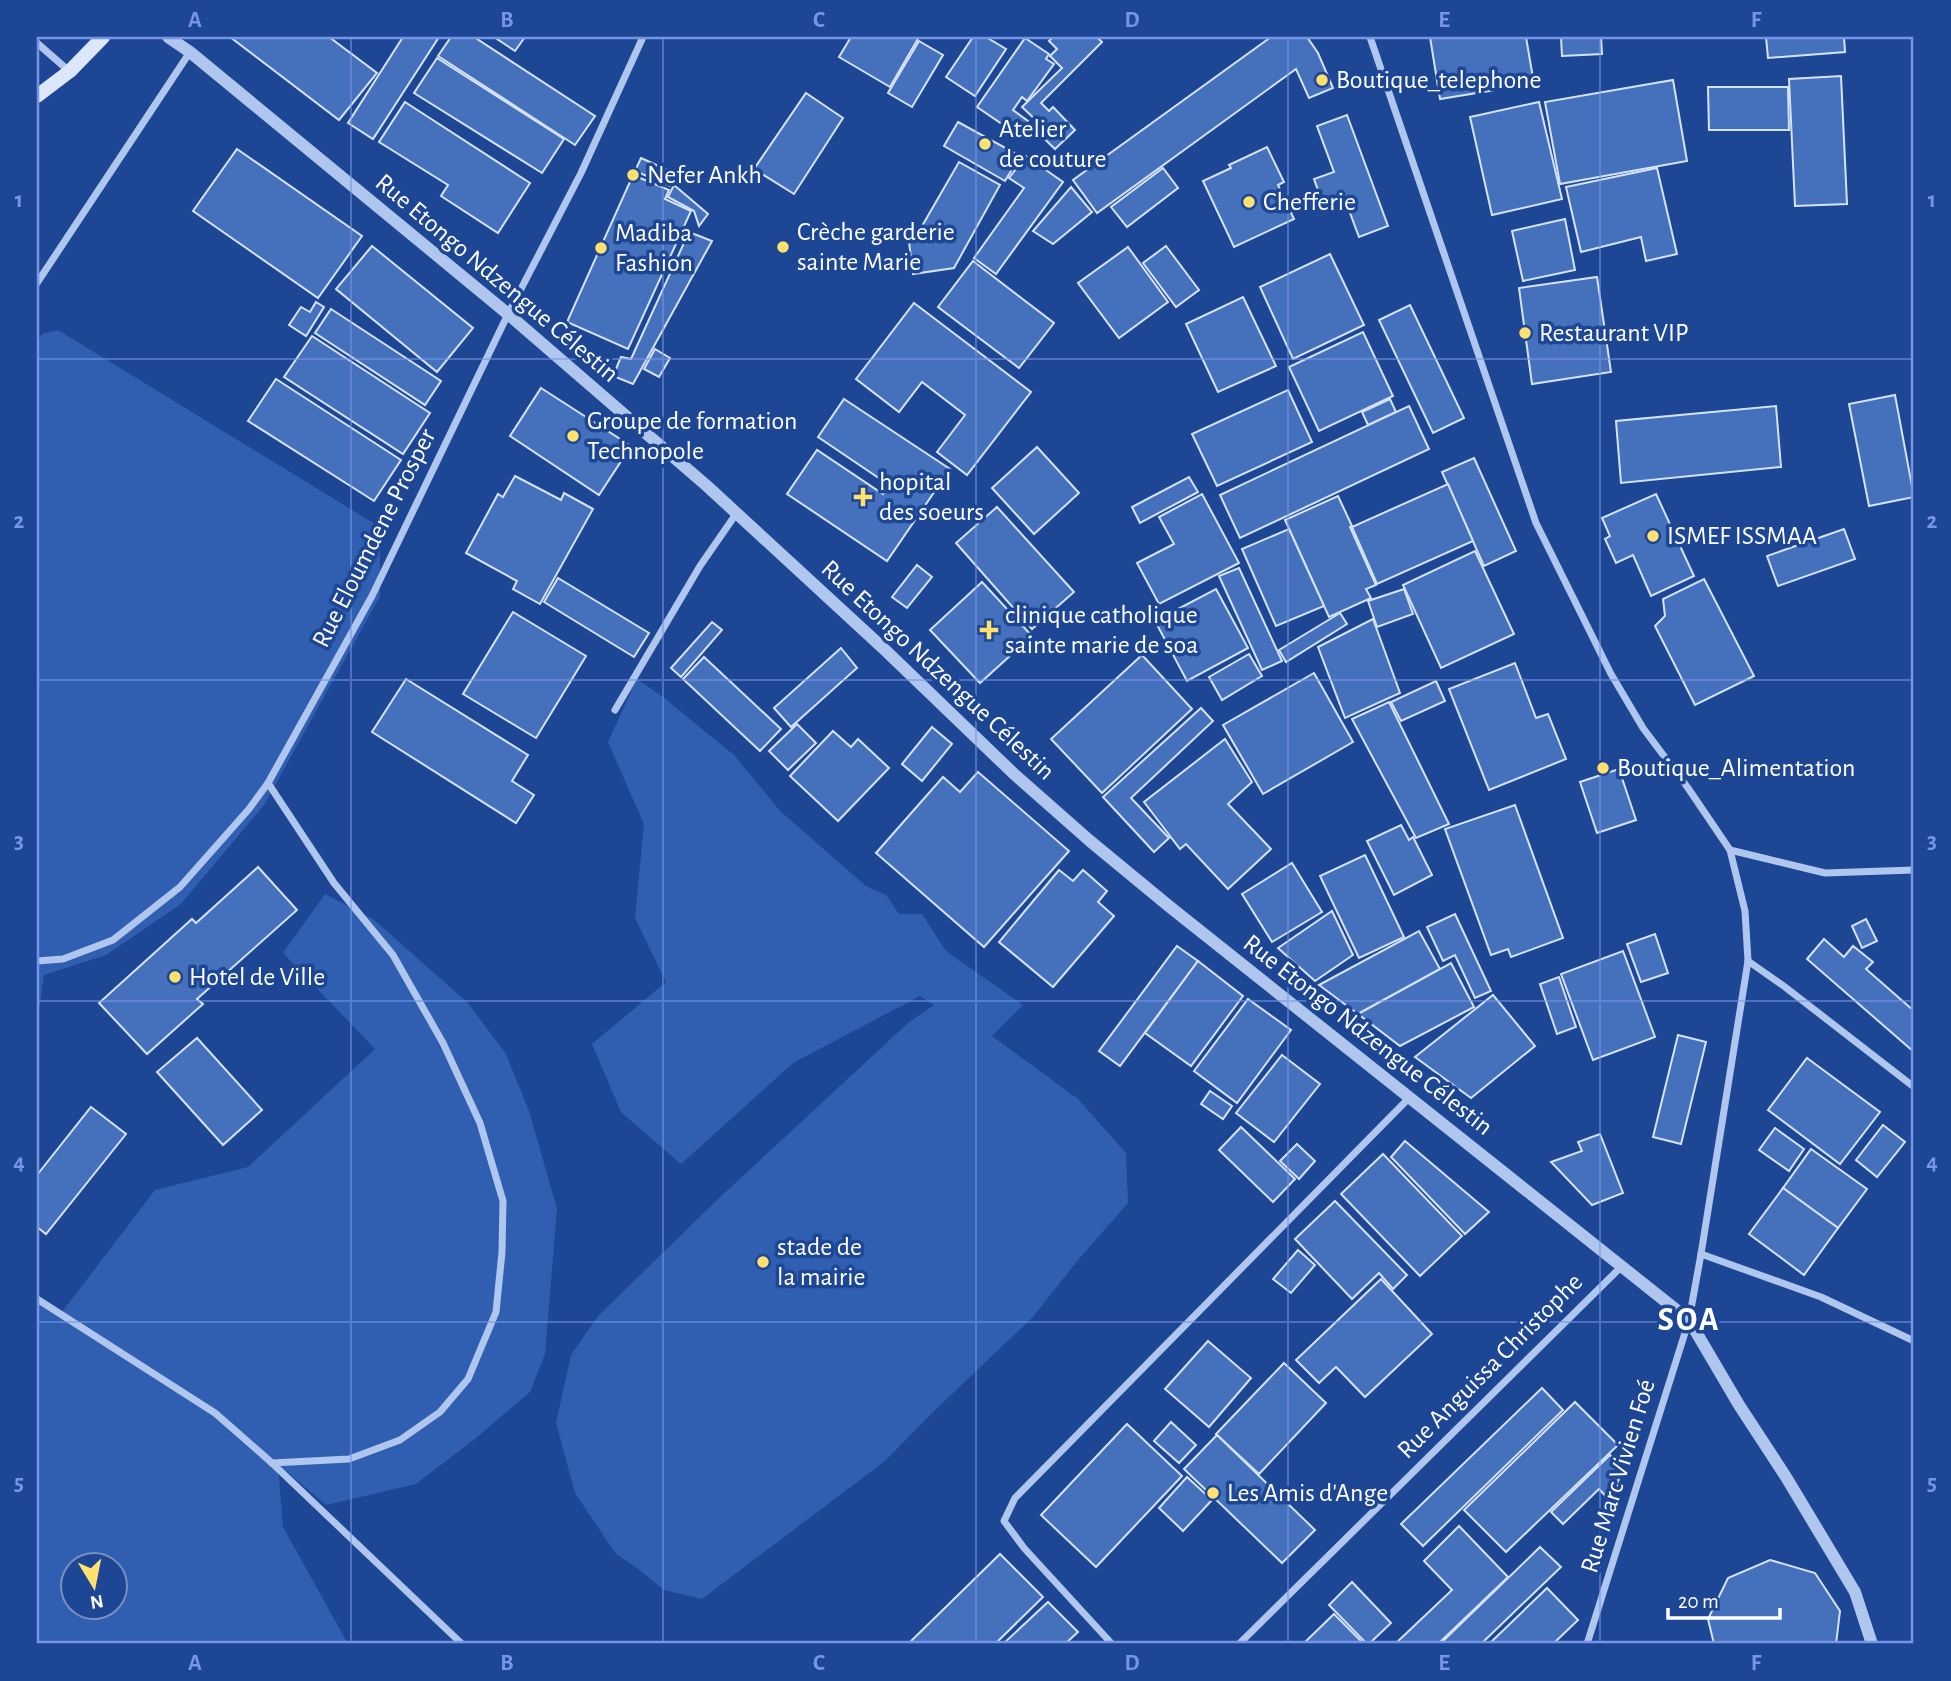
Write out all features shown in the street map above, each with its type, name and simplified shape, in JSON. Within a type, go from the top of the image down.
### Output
[{"type":"main road","points":[[37,96],[70,71],[103,37]]},
{"type":"street","name":"Rue Etongo Ndzengue Célestin","points":[[168,37],[190,52],[508,314],[736,514],[884,649],[1014,774],[1090,841],[1689,1320]]},
{"type":"street","name":"Rue Eloumdene Prosper","points":[[37,961],[63,959],[113,940],[180,887],[268,783],[372,596],[508,314],[581,173],[643,37]]},
{"type":"street","points":[[1370,37],[1536,523],[1611,674],[1643,728],[1730,850],[1825,873],[1914,870]]},
{"type":"street","points":[[37,43],[70,71]]},
{"type":"street","points":[[37,283],[190,52]]},
{"type":"street","points":[[615,710],[700,566],[736,514]]},
{"type":"street","points":[[268,783],[334,883],[393,955],[443,1043],[480,1123],[503,1201],[502,1252],[496,1312],[468,1379],[440,1412],[400,1440],[349,1459],[272,1463]]},
{"type":"street","name":"Rue Marc Vivien Foé","points":[[1587,1644],[1689,1320],[1702,1254],[1748,961],[1745,911],[1730,850]]},
{"type":"street","points":[[1748,961],[1914,1087]]},
{"type":"street","points":[[1112,1644],[1024,1548],[1004,1521],[1015,1498],[1410,1097]]},
{"type":"street","points":[[1702,1254],[1821,1297],[1914,1341]]},
{"type":"street","name":"Rue Anguissa Christophe","points":[[1239,1644],[1622,1266]]},
{"type":"street","points":[[37,1299],[215,1413],[272,1463],[462,1644]]},
{"type":"street","points":[[1689,1320],[1855,1592],[1872,1644]]},
{"type":"shaded area","points":[[58,330],[380,527],[380,596],[264,805],[181,904],[106,955],[44,975],[37,1025],[37,343],[42,334]]},
{"type":"shaded area","points":[[637,679],[735,756],[780,811],[866,886],[886,895],[899,914],[922,914],[946,951],[1023,1005],[992,1036],[1078,1099],[1126,1153],[1128,1203],[1032,1318],[885,1461],[702,1599],[664,1590],[616,1554],[575,1493],[556,1423],[571,1355],[598,1316],[718,1199],[908,1023],[934,1005],[920,996],[793,1063],[681,1164],[621,1112],[592,1044],[666,982],[635,918],[644,824],[608,742]]},
{"type":"shaded area","points":[[325,894],[373,919],[468,1003],[506,1054],[529,1111],[557,1209],[545,1354],[530,1392],[416,1484],[326,1505],[278,1464],[283,1527],[348,1644],[37,1644],[37,1296],[62,1312],[155,1190],[248,1167],[375,1049],[283,953]]},
{"type":"building","points":[[230,37],[329,37],[377,73],[339,120]]},
{"type":"building","points":[[403,37],[439,37],[373,139],[348,123]]},
{"type":"building","points":[[451,37],[474,37],[595,116],[575,145],[438,56]]},
{"type":"building","points":[[494,37],[525,37],[515,51]]},
{"type":"building","points":[[851,37],[919,37],[890,87],[839,57]]},
{"type":"building","points":[[973,37],[986,37],[1006,49],[975,96],[946,77]]},
{"type":"building","points":[[1053,37],[1097,37],[1102,42],[1041,103],[1049,111],[1053,107],[1075,130],[1055,149],[1033,128],[1038,122],[1022,107],[1062,68],[1050,56],[1057,49],[1049,41]]},
{"type":"building","points":[[1271,37],[1307,37],[1318,53],[1333,88],[1309,98],[1296,69],[1097,213],[1073,180]]},
{"type":"building","points":[[1430,37],[1526,37],[1533,78],[1507,82],[1508,88],[1440,99]]},
{"type":"building","points":[[1561,37],[1601,37],[1602,54],[1562,56]]},
{"type":"building","points":[[1766,37],[1844,37],[1845,52],[1768,58]]},
{"type":"building","points":[[1025,38],[1049,54],[1046,59],[1054,64],[1027,101],[1022,97],[1013,110],[1028,121],[1018,135],[977,107]]},
{"type":"building","points":[[919,41],[943,55],[912,107],[888,93]]},
{"type":"building","points":[[437,58],[564,139],[542,173],[414,93]]},
{"type":"building","points":[[1841,76],[1847,204],[1795,206],[1789,79]]},
{"type":"building","points":[[1673,80],[1687,161],[1560,184],[1545,102]]},
{"type":"building","points":[[1708,87],[1788,87],[1789,130],[1709,130]]},
{"type":"building","points":[[806,93],[843,118],[794,194],[754,169]]},
{"type":"building","points":[[405,102],[530,183],[498,233],[441,196],[448,185],[379,142]]},
{"type":"building","points":[[1539,102],[1562,199],[1492,215],[1470,117]]},
{"type":"building","points":[[1347,115],[1388,226],[1359,237],[1347,205],[1326,212],[1314,179],[1334,172],[1317,126]]},
{"type":"building","points":[[958,122],[1020,156],[1005,181],[944,146]]},
{"type":"building","name":"Chefferie","points":[[1267,147],[1284,182],[1278,185],[1294,219],[1234,247],[1203,181]]},
{"type":"building","points":[[237,149],[362,236],[318,298],[193,211]]},
{"type":"building","points":[[1026,156],[1063,182],[996,274],[974,258],[1024,188],[1009,178]]},
{"type":"building","points":[[641,158],[676,174],[670,186],[635,171]]},
{"type":"building","points":[[959,162],[1000,185],[954,268],[913,274],[908,234],[918,233]]},
{"type":"building","points":[[1163,168],[1178,188],[1127,227],[1111,207]]},
{"type":"building","points":[[1657,168],[1677,254],[1646,261],[1641,237],[1581,252],[1566,187]]},
{"type":"building","points":[[633,175],[669,190],[665,199],[691,211],[628,349],[567,322]]},
{"type":"building","points":[[674,185],[708,214],[699,226],[694,211],[668,197]]},
{"type":"building","points":[[1071,187],[1092,212],[1053,244],[1033,231]]},
{"type":"building","points":[[1565,219],[1575,270],[1523,281],[1512,231]]},
{"type":"building","points":[[689,232],[712,241],[633,384],[613,376],[621,357],[631,359]]},
{"type":"building","points":[[372,246],[473,328],[437,372],[336,289]]},
{"type":"building","points":[[1166,246],[1199,290],[1176,307],[1143,263]]},
{"type":"building","points":[[1128,247],[1168,302],[1119,338],[1078,283]]},
{"type":"building","points":[[1330,254],[1364,325],[1293,359],[1260,287]]},
{"type":"building","points":[[973,261],[1054,323],[1019,368],[938,307]]},
{"type":"building","points":[[1597,277],[1611,372],[1532,384],[1519,288]]},
{"type":"building","points":[[1243,297],[1276,366],[1218,392],[1186,324]]},
{"type":"building","points":[[316,302],[324,307],[306,336],[289,325],[301,307],[310,312]]},
{"type":"building","points":[[914,303],[1031,392],[967,475],[937,452],[965,415],[922,382],[899,412],[856,379]]},
{"type":"building","points":[[1410,305],[1464,418],[1433,433],[1379,320]]},
{"type":"building","points":[[331,309],[441,381],[425,405],[315,333]]},
{"type":"building","points":[[1363,332],[1393,396],[1319,431],[1289,367]]},
{"type":"building","points":[[312,336],[430,413],[403,454],[284,377]]},
{"type":"building","points":[[655,349],[670,358],[659,377],[644,369]]},
{"type":"building","points":[[276,379],[401,460],[374,501],[248,421]]},
{"type":"building","points":[[541,388],[631,446],[599,495],[510,436]]},
{"type":"building","points":[[1288,390],[1312,442],[1217,486],[1192,434]]},
{"type":"building","points":[[1895,395],[1914,497],[1869,506],[1849,404]]},
{"type":"building","points":[[844,399],[950,469],[887,561],[787,494],[817,450],[883,494],[889,485],[818,437]]},
{"type":"building","points":[[1390,399],[1396,412],[1368,425],[1362,412]]},
{"type":"building","points":[[1409,406],[1429,449],[1240,538],[1220,495]]},
{"type":"building","points":[[1776,406],[1781,467],[1621,483],[1616,421]]},
{"type":"building","points":[[1037,447],[1079,493],[1034,534],[992,488]]},
{"type":"building","points":[[1474,458],[1516,551],[1484,566],[1442,472]]},
{"type":"building","points":[[515,476],[561,500],[564,493],[593,509],[540,604],[513,589],[517,581],[466,553],[498,494],[503,497]]},
{"type":"building","points":[[1189,477],[1198,492],[1140,523],[1132,507]]},
{"type":"building","points":[[1448,484],[1473,541],[1377,584],[1352,527]]},
{"type":"building","points":[[1202,494],[1239,563],[1159,604],[1137,563],[1174,544],[1159,517]]},
{"type":"building","points":[[1656,494],[1694,576],[1651,596],[1633,555],[1616,563],[1605,539],[1610,536],[1602,518]]},
{"type":"building","points":[[1338,496],[1376,585],[1366,589],[1371,598],[1329,617],[1285,520]]},
{"type":"building","points":[[997,507],[1074,592],[1032,629],[956,543]]},
{"type":"building","points":[[1289,529],[1324,606],[1276,626],[1242,549]]},
{"type":"building","points":[[1844,529],[1855,559],[1778,586],[1767,556]]},
{"type":"building","points":[[1475,551],[1514,634],[1441,668],[1403,585]]},
{"type":"building","points":[[917,565],[932,577],[907,608],[892,597]]},
{"type":"building","points":[[1239,568],[1282,661],[1262,670],[1219,576]]},
{"type":"building","points":[[558,578],[649,633],[634,657],[544,602]]},
{"type":"building","points":[[1704,579],[1754,676],[1695,705],[1655,626],[1665,616],[1663,599]]},
{"type":"building","points":[[982,582],[1032,636],[980,683],[930,630]]},
{"type":"building","points":[[1216,589],[1248,648],[1187,681],[1155,621]]},
{"type":"building","points":[[1404,589],[1413,614],[1377,627],[1368,601]]},
{"type":"building","points":[[513,612],[586,656],[536,738],[463,694]]},
{"type":"building","points":[[1340,613],[1347,624],[1286,662],[1279,650]]},
{"type":"building","points":[[1373,619],[1400,693],[1345,718],[1318,647]]},
{"type":"building","points":[[712,622],[722,630],[681,677],[671,668]]},
{"type":"building","points":[[841,648],[857,668],[791,727],[774,708]]},
{"type":"building","points":[[1249,654],[1262,676],[1222,700],[1209,677]]},
{"type":"building","points":[[1142,655],[1192,709],[1102,793],[1051,739]]},
{"type":"building","points":[[704,657],[781,729],[760,751],[683,679]]},
{"type":"building","points":[[1515,663],[1536,718],[1548,714],[1566,759],[1489,790],[1449,689]]},
{"type":"building","points":[[1314,673],[1353,742],[1263,794],[1223,725]]},
{"type":"building","points":[[406,679],[528,755],[512,781],[534,795],[516,823],[372,732]]},
{"type":"building","points":[[1436,681],[1445,701],[1401,721],[1391,702]]},
{"type":"building","points":[[1389,702],[1449,824],[1416,838],[1352,719]]},
{"type":"building","points":[[1201,708],[1213,721],[1131,798],[1169,838],[1154,852],[1103,797]]},
{"type":"building","points":[[797,724],[816,743],[788,770],[769,751]]},
{"type":"building","points":[[932,727],[952,744],[922,781],[902,764]]},
{"type":"building","points":[[833,731],[851,747],[858,739],[889,768],[838,821],[790,776]]},
{"type":"building","points":[[1225,739],[1252,782],[1228,804],[1271,849],[1228,889],[1186,844],[1180,849],[1144,802]]},
{"type":"building","points":[[1619,769],[1636,820],[1597,833],[1580,782]]},
{"type":"building","points":[[978,772],[1069,851],[984,947],[876,853],[943,777],[960,792]]},
{"type":"building","points":[[1515,805],[1563,938],[1511,957],[1508,949],[1491,955],[1445,829]]},
{"type":"building","points":[[1401,825],[1409,840],[1413,837],[1432,875],[1394,895],[1367,841]]},
{"type":"building","points":[[1365,855],[1404,937],[1359,958],[1320,876]]},
{"type":"building","points":[[1292,863],[1322,912],[1272,942],[1242,894]]},
{"type":"building","name":"Hotel de Ville","points":[[258,867],[297,910],[197,999],[203,1004],[147,1054],[99,1003],[192,919],[196,923]]},
{"type":"building","points":[[1059,870],[1073,881],[1083,870],[1107,891],[1098,902],[1114,916],[1053,987],[999,942]]},
{"type":"building","points":[[1332,911],[1353,955],[1315,981],[1278,948]]},
{"type":"building","points":[[1455,914],[1491,991],[1475,998],[1455,955],[1443,961],[1427,927]]},
{"type":"building","points":[[1866,919],[1877,941],[1862,948],[1852,926]]},
{"type":"building","points":[[1419,931],[1440,969],[1358,1014],[1319,985]]},
{"type":"building","points":[[1655,934],[1668,973],[1641,982],[1627,944]]},
{"type":"building","points":[[1824,939],[1844,957],[1853,946],[1873,962],[1866,969],[1914,1011],[1914,1052],[1807,959]]},
{"type":"building","points":[[1177,946],[1198,961],[1120,1066],[1099,1051]]},
{"type":"building","points":[[1623,951],[1655,1037],[1593,1060],[1561,974]]},
{"type":"building","points":[[1198,961],[1243,996],[1191,1066],[1145,1033]]},
{"type":"building","points":[[1451,963],[1474,1007],[1400,1046],[1358,1014]]},
{"type":"building","points":[[1559,977],[1576,1027],[1557,1034],[1540,984]]},
{"type":"building","points":[[1493,995],[1535,1046],[1471,1098],[1415,1057]]},
{"type":"building","points":[[1248,999],[1291,1030],[1237,1103],[1194,1071]]},
{"type":"building","points":[[1678,1035],[1706,1042],[1681,1144],[1653,1137]]},
{"type":"building","points":[[197,1038],[262,1110],[223,1145],[157,1072]]},
{"type":"building","points":[[1282,1055],[1320,1084],[1274,1142],[1236,1113]]},
{"type":"building","points":[[1807,1058],[1880,1112],[1840,1164],[1768,1110]]},
{"type":"building","points":[[1210,1091],[1232,1106],[1223,1119],[1201,1104]]},
{"type":"building","points":[[91,1107],[126,1134],[46,1234],[37,1227],[37,1175]]},
{"type":"building","points":[[1883,1125],[1905,1142],[1877,1177],[1856,1160]]},
{"type":"building","points":[[1241,1127],[1295,1179],[1273,1202],[1219,1150]]},
{"type":"building","points":[[1775,1128],[1804,1149],[1789,1171],[1759,1150]]},
{"type":"building","points":[[1600,1134],[1623,1193],[1592,1205],[1551,1162],[1582,1151],[1578,1142]]},
{"type":"building","points":[[1405,1141],[1489,1212],[1465,1234],[1391,1157]]},
{"type":"building","points":[[1297,1144],[1315,1161],[1299,1179],[1280,1161]]},
{"type":"building","points":[[1811,1149],[1867,1189],[1838,1228],[1783,1188]]},
{"type":"building","points":[[1383,1154],[1462,1236],[1420,1276],[1341,1194]]},
{"type":"building","points":[[1783,1188],[1838,1228],[1804,1275],[1749,1234]]},
{"type":"building","points":[[1335,1201],[1407,1275],[1393,1289],[1379,1273],[1352,1299],[1295,1239]]},
{"type":"building","points":[[1298,1250],[1315,1265],[1291,1293],[1273,1279]]},
{"type":"building","points":[[1381,1279],[1432,1334],[1365,1397],[1336,1367],[1319,1383],[1296,1360]]},
{"type":"building","points":[[1208,1341],[1251,1378],[1209,1427],[1165,1389]]},
{"type":"building","points":[[1284,1363],[1326,1403],[1259,1474],[1216,1434]]},
{"type":"building","points":[[1542,1388],[1563,1410],[1423,1546],[1401,1524]]},
{"type":"building","points":[[1575,1402],[1618,1445],[1506,1552],[1464,1510]]},
{"type":"building","name":"Les Amis d'Ange","points":[[1171,1422],[1196,1445],[1179,1463],[1154,1441]]},
{"type":"building","points":[[1127,1424],[1182,1476],[1096,1567],[1041,1515]]},
{"type":"building","points":[[1217,1435],[1315,1530],[1282,1563],[1184,1469]]},
{"type":"building","points":[[1610,1455],[1621,1467],[1614,1505],[1599,1489],[1563,1524],[1551,1512]]},
{"type":"building","points":[[1187,1477],[1212,1500],[1183,1531],[1159,1508]]},
{"type":"building","points":[[1459,1526],[1508,1577],[1438,1644],[1395,1644],[1452,1590],[1424,1561]]},
{"type":"building","points":[[1540,1547],[1561,1567],[1481,1644],[1440,1644]]},
{"type":"building","points":[[1000,1554],[1043,1597],[995,1644],[908,1644]]},
{"type":"building","points":[[1770,1560],[1815,1573],[1840,1611],[1836,1644],[1714,1644],[1708,1619],[1728,1578]]},
{"type":"building","points":[[1352,1582],[1391,1623],[1369,1644],[1329,1605]]},
{"type":"building","points":[[1547,1588],[1578,1620],[1553,1644],[1489,1644]]},
{"type":"building","points":[[1048,1602],[1078,1632],[1065,1644],[1003,1644]]},
{"type":"building","points":[[1334,1614],[1364,1644],[1303,1644]]},
{"type":"place","name":"Boutique_telephone","points":[[1322,80]]},
{"type":"place","name":"Atelier de couture","points":[[985,144]]},
{"type":"place","name":"Nefer Ankh","points":[[633,175]]},
{"type":"place","name":"Chefferie","points":[[1249,202]]},
{"type":"place","name":"Crèche garderie sainte Marie","points":[[783,247]]},
{"type":"place","name":"Madiba Fashion","points":[[601,248]]},
{"type":"place","name":"Restaurant VIP","points":[[1525,333]]},
{"type":"place","name":"Groupe de formation Technopole","points":[[573,436]]},
{"type":"place","name":"hopital des soeurs","points":[[863,497]]},
{"type":"place","name":"ISMEF ISSMAA","points":[[1653,536]]},
{"type":"place","name":"clinique catholique sainte marie de soa","points":[[989,630]]},
{"type":"place","name":"Boutique_Alimentation","points":[[1603,768]]},
{"type":"place","name":"Hotel de Ville","points":[[175,977]]},
{"type":"place","name":"stade de la mairie","points":[[763,1262]]},
{"type":"place","name":"Les Amis d'Ange","points":[[1213,1493]]},
{"type":"district","name":"SOA","points":[[1689,1320]]}]
